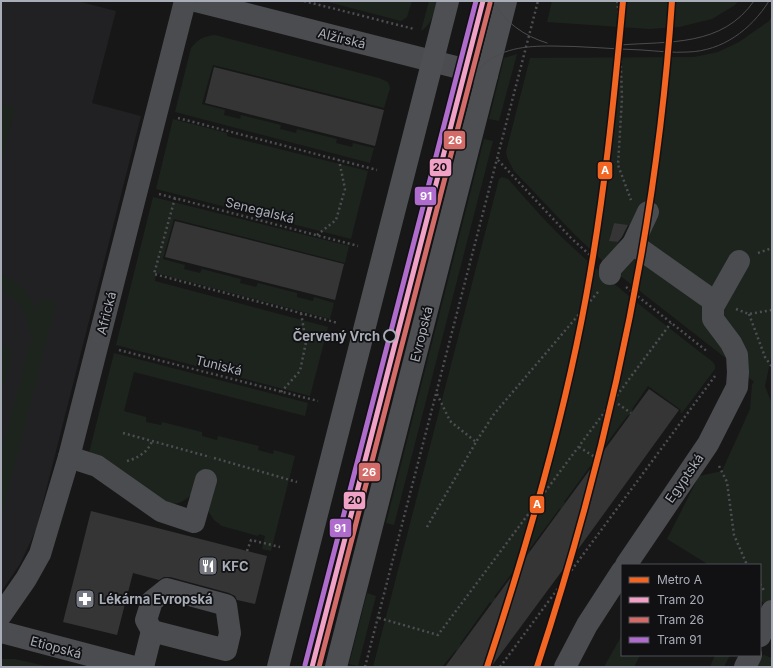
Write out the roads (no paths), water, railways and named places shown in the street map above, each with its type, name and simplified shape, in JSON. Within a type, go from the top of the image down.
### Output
[{"type":"main road","points":[[278,667],[448,1]]},
{"type":"main road","name":"Evropská","points":[[336,667],[506,1]]},
{"type":"street","name":"Africká","points":[[1,615],[26,579],[40,554],[69,457],[185,1]]},
{"type":"street","name":"Alžírská","points":[[196,1],[488,75]]},
{"type":"street","points":[[606,280],[610,269],[641,227],[715,302],[739,261]]},
{"type":"street","name":"Egyptská","points":[[627,564],[708,444],[737,387],[737,356],[731,343],[713,319],[713,307],[715,302]]},
{"type":"street","points":[[69,457],[97,466],[161,511],[194,522],[206,480]]},
{"type":"street","points":[[565,667],[587,625],[621,573]]},
{"type":"street","points":[[143,667],[152,631],[146,620],[152,601],[167,589],[226,605],[230,633],[226,650],[152,631]]},
{"type":"street","points":[[761,634],[772,611]]},
{"type":"street","name":"Etiopská","points":[[1,632],[134,667]]},
{"type":"street","points":[[745,667],[750,656]]},
{"type":"tram line","name":"91","points":[[305,665],[476,1]]},
{"type":"tram line","name":"20","points":[[312,667],[483,1]]},
{"type":"tram line","points":[[493,1],[509,22],[530,36],[547,43]]},
{"type":"tram line","points":[[620,45],[694,39],[711,34],[727,27],[741,16],[754,1]]},
{"type":"tram line","points":[[454,115],[465,90],[476,72],[488,61],[505,52],[514,49],[551,46],[671,52],[701,51],[724,43],[744,30],[754,21],[769,1]]},
{"type":"tram line","name":"26","points":[[319,667],[490,3]]},
{"type":"metro line","name":"A","points":[[487,667],[543,484],[577,344],[586,297],[603,186],[623,1]]},
{"type":"metro line","name":"A","points":[[537,667],[563,586],[586,504],[626,338],[655,170],[665,86],[672,1]]},
{"type":"place","name":"Červený Vrch","points":[[390,336]]},
{"type":"place","name":"KFC","points":[[208,566]]},
{"type":"place","name":"Lékárna Evropská","points":[[85,599]]}]
